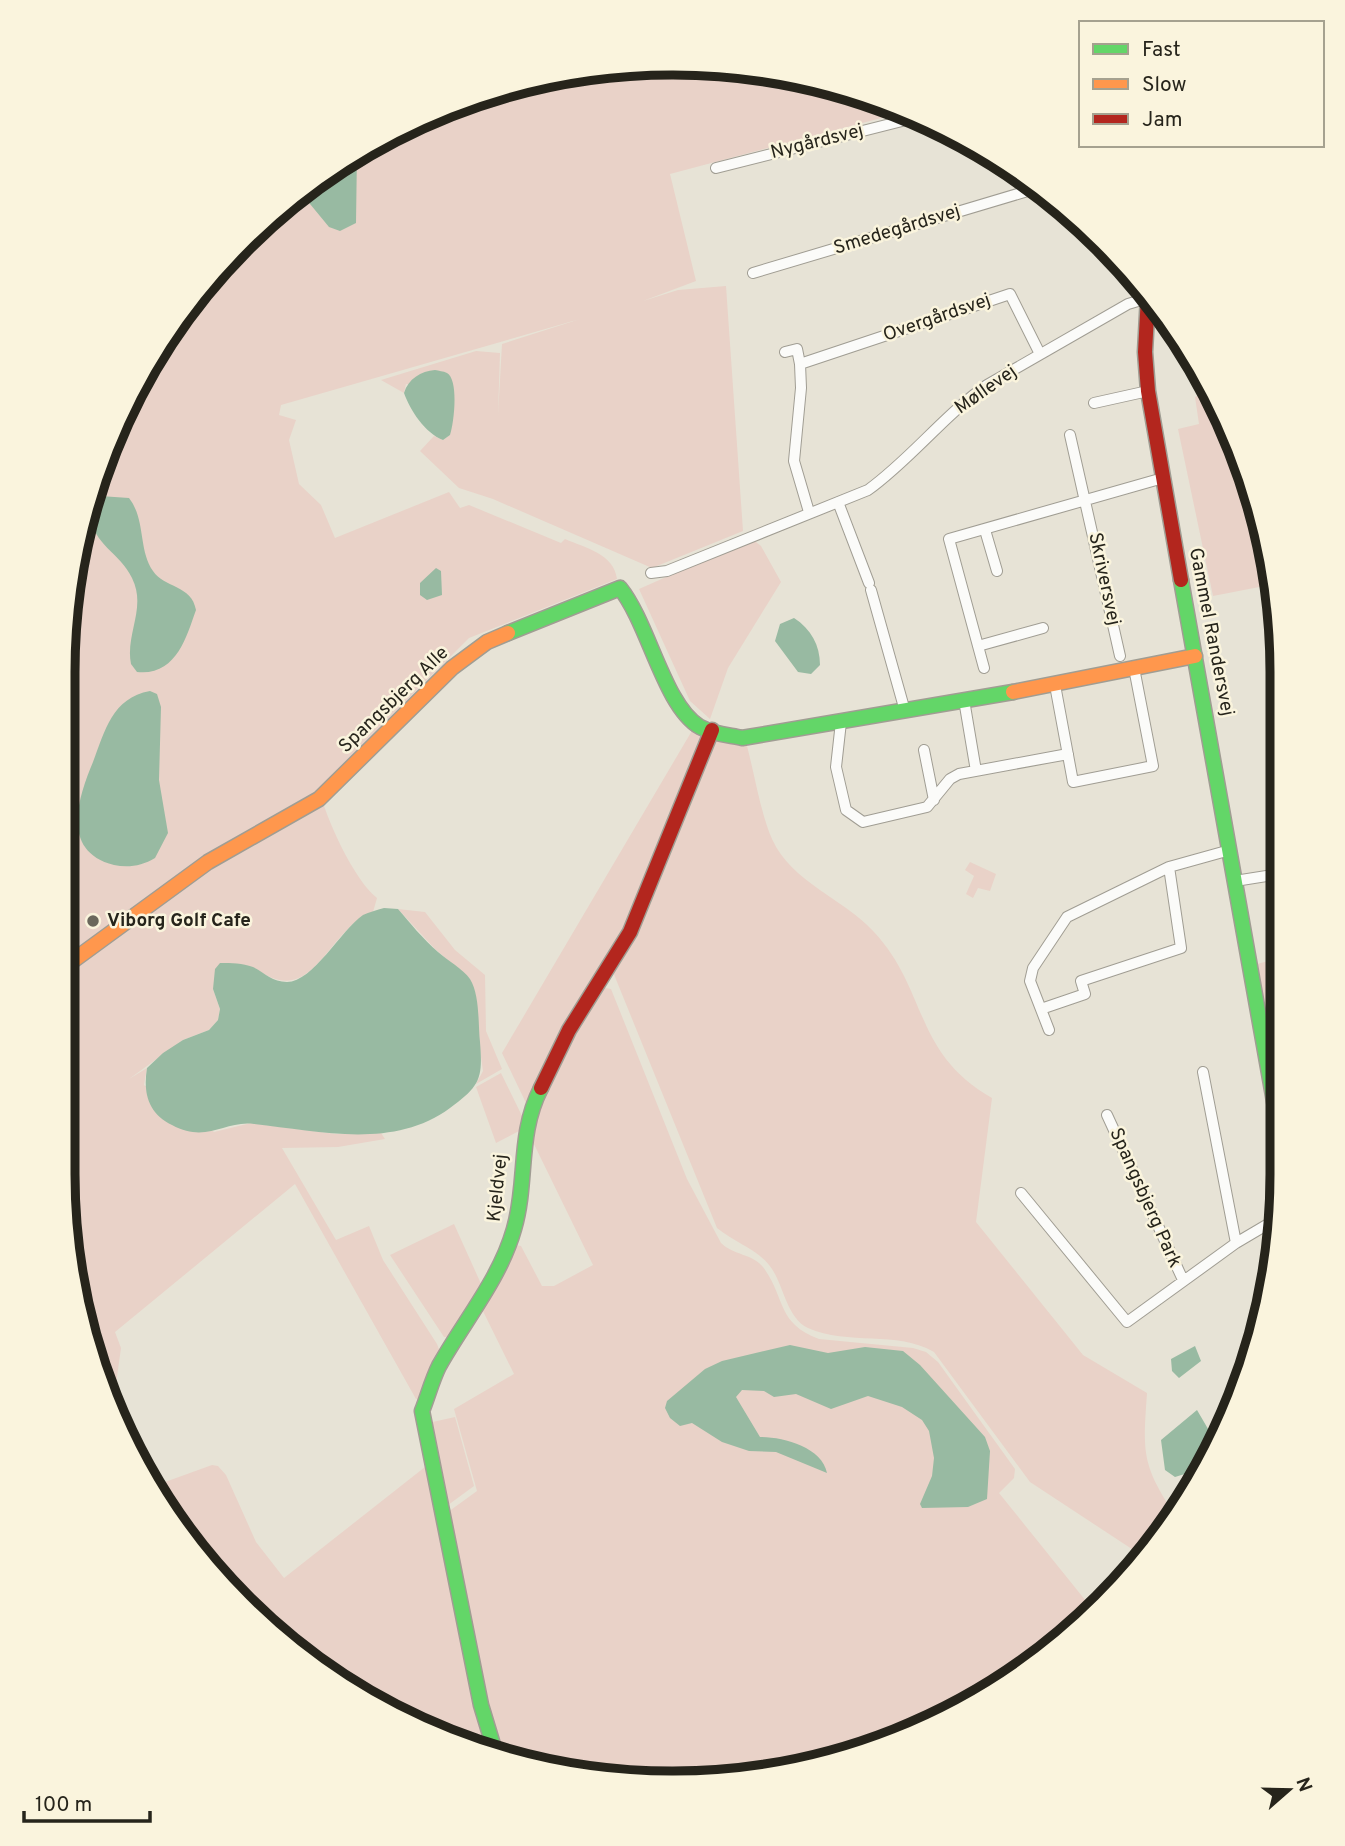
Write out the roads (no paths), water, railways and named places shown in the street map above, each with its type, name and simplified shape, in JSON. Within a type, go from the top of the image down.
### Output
[{"type":"street","name":"Nygårdsvej","points":[[716,168],[901,121]]},
{"type":"street","name":"Smedegårdsvej","points":[[753,273],[1026,192]]},
{"type":"street","name":"Overgårdsvej","points":[[800,364],[1010,293],[1040,354]]},
{"type":"street","name":"Møllevej","points":[[652,573],[667,571],[868,490],[896,470],[967,400],[1040,354],[1128,303],[1139,300]]},
{"type":"street","name":"Gammel Randersvej","points":[[1147,311],[1145,352],[1148,391],[1235,881],[1270,1056]]},
{"type":"street","points":[[785,352],[797,349],[800,364],[801,388],[794,461],[809,512]]},
{"type":"street","points":[[1094,403],[1148,391]]},
{"type":"street","name":"Skriversvej","points":[[1070,435],[1121,656]]},
{"type":"street","points":[[984,668],[949,538],[1087,502],[1163,478]]},
{"type":"street","points":[[838,502],[870,587],[905,710]]},
{"type":"street","points":[[985,530],[997,571]]},
{"type":"street","name":"Spangsbjerg Alle","points":[[75,959],[208,862],[319,799],[452,668],[487,642],[620,588],[635,605],[683,708],[697,725],[743,738],[1055,685],[1195,656]]},
{"type":"street","points":[[978,646],[1043,628]]},
{"type":"street","points":[[1055,685],[1073,782],[1153,766],[1135,668]]},
{"type":"street","points":[[964,700],[976,771]]},
{"type":"street","points":[[841,722],[836,766],[846,810],[863,822],[918,811],[933,800],[950,779],[976,771],[1068,754]]},
{"type":"street","name":"Kjeldvej","points":[[492,1742],[481,1705],[422,1411],[438,1368],[499,1267],[514,1230],[520,1200],[523,1141],[531,1107],[569,1030],[630,932],[712,730]]},
{"type":"street","points":[[923,750],[933,800]]},
{"type":"street","points":[[1049,1030],[1030,981],[1033,968],[1068,917],[1168,867],[1230,850]]},
{"type":"street","points":[[1041,1009],[1085,994],[1081,981],[1181,948],[1168,867]]},
{"type":"street","points":[[1235,881],[1270,875]]},
{"type":"street","points":[[1203,1072],[1236,1243]]},
{"type":"street","name":"Spangsbjerg Park","points":[[1107,1115],[1183,1280]]},
{"type":"street","name":"Spangsbjerg Park","points":[[1021,1192],[1127,1322],[1236,1243],[1267,1225]]},
{"type":"place","name":"Viborg Golf Cafe","points":[[93,921]]}]
